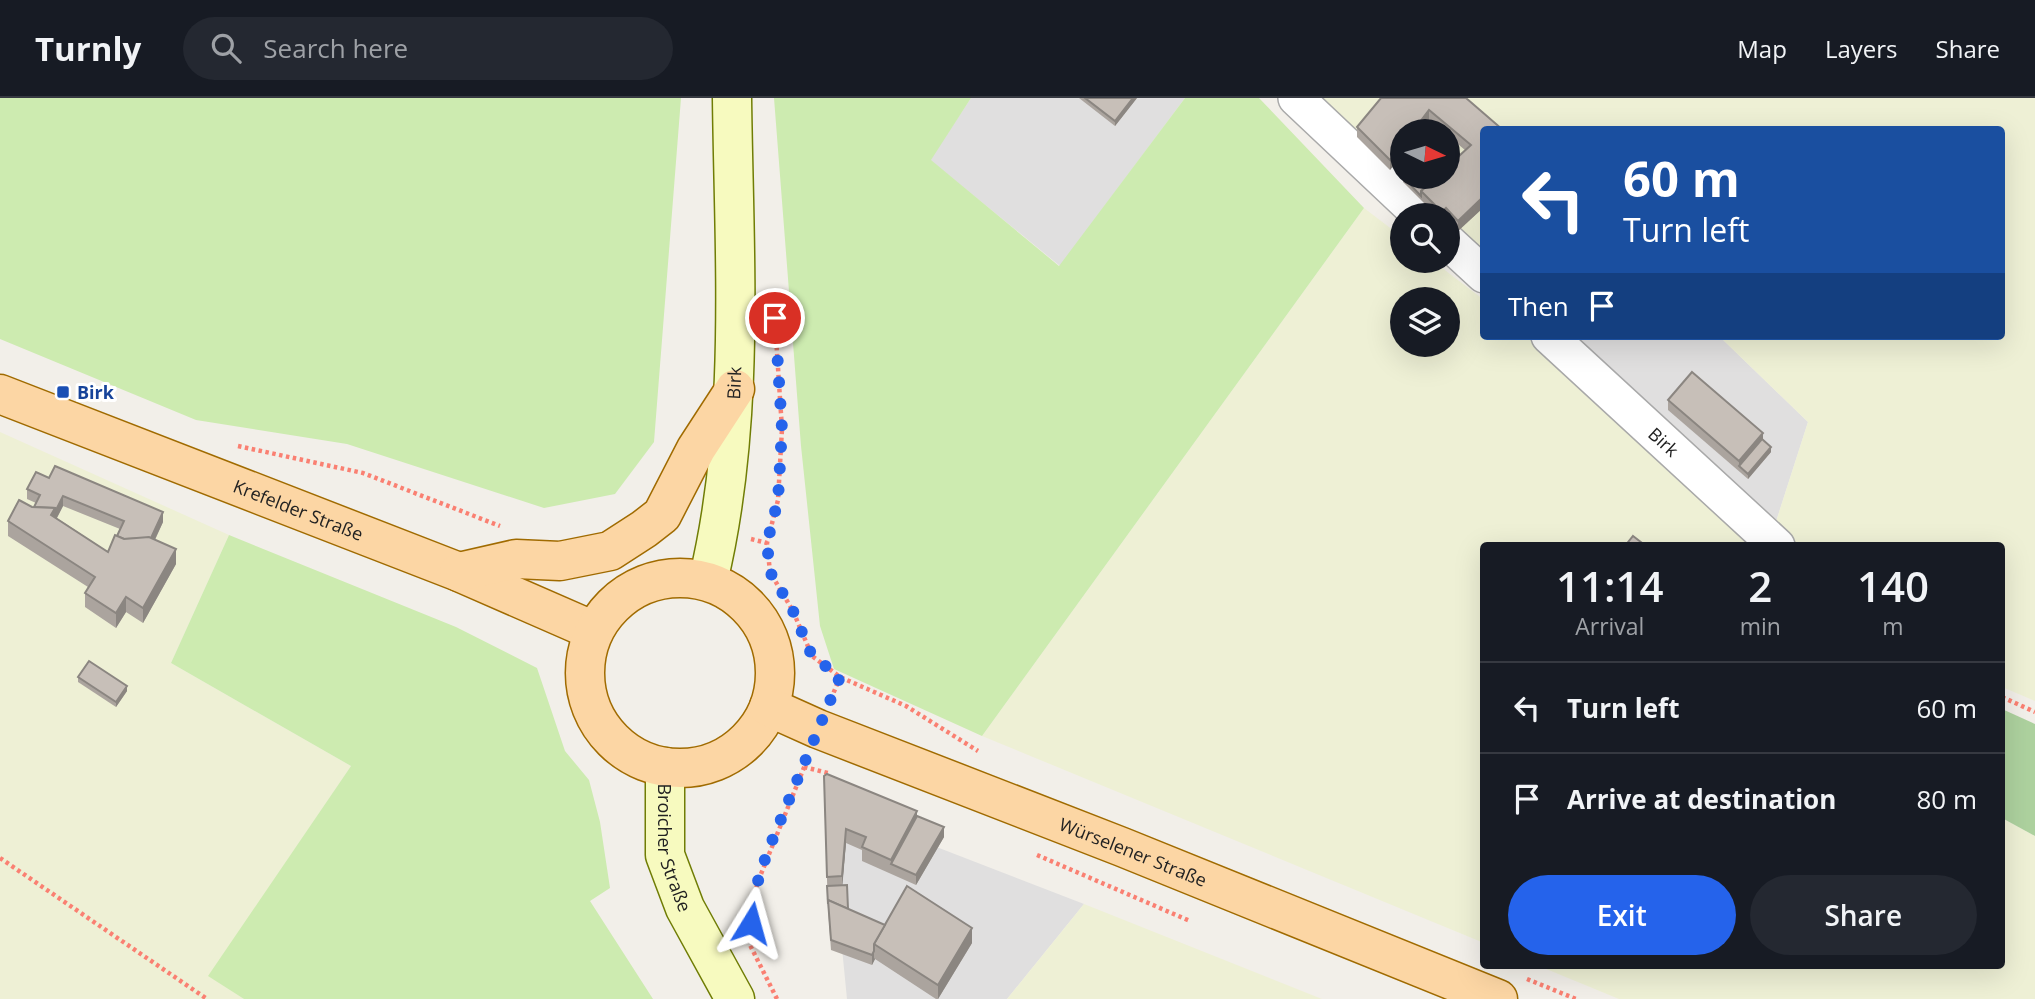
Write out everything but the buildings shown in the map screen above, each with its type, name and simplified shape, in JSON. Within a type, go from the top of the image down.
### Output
[{"type":"main road","name":"Birk","points":[[708,581],[720,533],[730,462],[735,389],[732,98]]},
{"type":"main road","points":[[459,572],[516,559],[560,561],[610,551],[644,529],[662,515],[696,449],[735,389]]},
{"type":"main road","name":"Krefelder Straße","points":[[0,394],[459,572],[594,631]]},
{"type":"main road","points":[[682,577],[708,581],[736,595],[758,617],[771,645],[775,676],[769,707],[757,729],[739,748],[704,764],[665,767],[637,758],[613,741],[595,717],[586,689],[585,659],[594,631],[609,608],[630,591],[655,580],[682,577]]},
{"type":"main road","name":"Würselener Straße","points":[[769,707],[817,729],[1122,846],[1507,987]]},
{"type":"main road","name":"Broicher Straße","points":[[665,767],[665,855],[685,908],[735,999]]},
{"type":"street","points":[[1296,98],[1407,203]]},
{"type":"street","points":[[1460,253],[1480,271]]},
{"type":"street","name":"Birk","points":[[1553,340],[1773,542]]},
{"type":"path","points":[[772,277],[782,429],[778,500],[767,543],[770,572],[793,611],[812,656],[840,677],[757,884],[749,943],[777,999]]},
{"type":"path","points":[[227,444],[363,473],[505,528]]},
{"type":"path","points":[[720,533],[767,543]]},
{"type":"path","points":[[2005,698],[2035,712]]},
{"type":"path","points":[[0,858],[207,999]]},
{"type":"path","points":[[1507,987],[1576,999]]},
{"type":"shaded area","points":[[971,98],[1185,98],[1060,266],[930,160]]},
{"type":"shaded area","points":[[1566,340],[1723,340],[1808,422],[1773,531]]},
{"type":"shaded area","points":[[828,805],[1084,904],[1007,999],[847,999]]},
{"type":"green space","points":[[0,98],[681,98],[654,442],[615,494],[544,508],[347,444],[196,420],[0,339]]},
{"type":"green space","points":[[774,98],[971,98],[931,160],[1059,266],[1185,98],[1259,98],[1364,208],[982,736],[834,669],[820,626],[801,446]]},
{"type":"green space","points":[[1310,98],[2035,98],[2035,701],[2005,688],[2005,542],[1787,542],[1773,531],[1808,422],[1723,340],[2005,340],[2005,126],[1480,126],[1480,259],[1460,240],[1460,203],[1421,203],[1406,189],[1460,189],[1460,119],[1390,119],[1390,173]]},
{"type":"green space","points":[[1364,208],[1390,228],[1390,273],[1449,273],[1480,297],[1480,340],[1531,340],[1749,542],[1480,542],[1480,941],[982,736]]},
{"type":"green space","points":[[0,432],[229,535],[171,663],[351,766],[209,976],[244,999],[0,999]]},
{"type":"green space","points":[[229,535],[456,627],[537,668],[565,751],[589,780],[600,822],[610,888],[590,901],[653,999],[244,999],[208,976],[351,766],[171,663]]},
{"type":"green space","points":[[2005,710],[2035,724],[2035,836],[2005,820]]},
{"type":"green space","points":[[2005,820],[2035,836],[2035,999],[1619,999],[1546,969],[2005,969]]},
{"type":"green space","points":[[1084,904],[1322,999],[1007,999]]},
{"type":"place","name":"Birk","points":[[63,392]]},
{"type":"route","points":[[751,923],[757,884],[767,853],[840,677],[812,656],[793,611],[770,572],[767,543],[778,500],[782,429],[775,318]]}]
